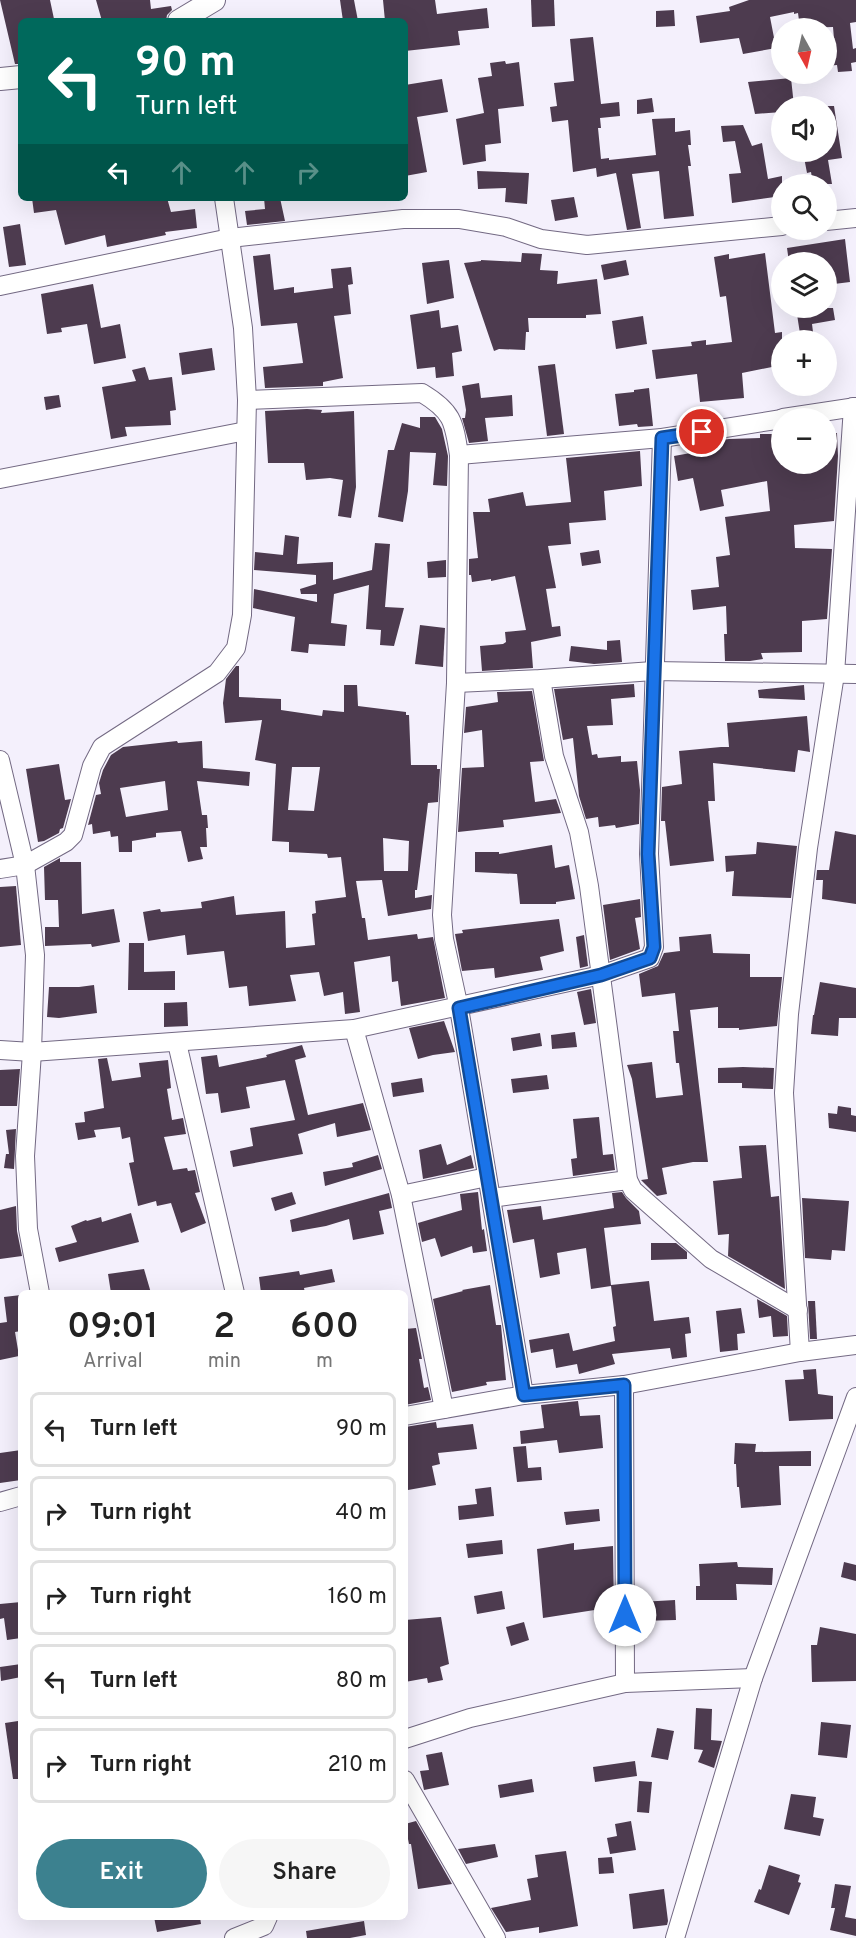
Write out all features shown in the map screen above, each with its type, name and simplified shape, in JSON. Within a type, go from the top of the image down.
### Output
[{"type":"street","points":[[0,80],[18,77]]},
{"type":"street","points":[[0,869],[25,865],[66,842],[72,835],[92,766],[102,747],[217,673],[237,648],[242,615],[247,400],[243,327],[224,201]]},
{"type":"street","points":[[837,220],[856,218]]},
{"type":"street","points":[[0,286],[230,238],[403,219],[459,219],[506,227],[540,239],[586,245],[771,227]]},
{"type":"street","points":[[247,400],[422,393],[441,404],[450,416],[456,432],[459,454],[456,683],[442,915],[444,939],[459,1008],[524,1395]]},
{"type":"street","points":[[800,1352],[784,1093],[789,1014],[808,848],[835,674],[855,407],[837,410]]},
{"type":"street","points":[[459,454],[662,438],[771,421]]},
{"type":"street","points":[[0,478],[246,431]]},
{"type":"street","points":[[0,1050],[32,1052],[354,1029],[459,1008],[601,975],[650,958],[654,947],[648,854],[662,438]]},
{"type":"street","points":[[456,683],[653,670],[856,674]]},
{"type":"street","points":[[541,679],[554,756],[579,832],[589,886],[628,1180],[633,1190],[711,1259],[798,1310]]},
{"type":"street","points":[[0,760],[25,865],[35,955],[32,1052],[25,1156],[28,1229],[39,1290]]},
{"type":"street","points":[[354,1029],[401,1195],[444,1409]]},
{"type":"street","points":[[177,1043],[234,1290]]},
{"type":"street","points":[[401,1195],[487,1177]]},
{"type":"street","points":[[491,1198],[628,1180]]},
{"type":"street","points":[[408,1415],[524,1395],[624,1385],[800,1352],[856,1345]]},
{"type":"street","points":[[624,1385],[626,1683]]},
{"type":"street","points":[[675,1938],[753,1678],[856,1397]]},
{"type":"street","points":[[0,1502],[18,1497]]},
{"type":"street","points":[[408,1738],[470,1718],[626,1683],[753,1678]]},
{"type":"street","points":[[408,1785],[496,1938]]},
{"type":"street","points":[[234,1938],[264,1926],[267,1920]]},
{"type":"building","points":[[0,0],[50,0],[54,18],[18,18],[18,64],[15,64]]},
{"type":"building","points":[[96,0],[150,0],[151,9],[171,6],[172,10],[166,18],[101,18]]},
{"type":"building","points":[[340,0],[354,0],[357,18],[343,18]]},
{"type":"building","points":[[383,0],[435,0],[437,14],[487,8],[489,28],[458,31],[460,45],[408,51],[408,18],[385,18]]},
{"type":"building","points":[[531,0],[554,0],[555,26],[532,27]]},
{"type":"building","points":[[749,0],[856,0],[856,22],[850,23],[853,49],[856,48],[856,62],[851,63],[852,71],[838,72],[837,18],[799,18],[798,13],[794,14],[794,12],[770,17],[771,49],[743,54],[739,38],[700,43],[696,16],[730,11],[729,7]]},
{"type":"building","points":[[674,10],[675,26],[656,27],[656,11]]},
{"type":"building","points":[[593,37],[601,104],[619,102],[620,116],[600,118],[601,128],[598,128],[601,159],[656,155],[652,119],[675,118],[675,132],[690,130],[691,145],[688,145],[691,166],[688,166],[694,216],[664,219],[659,171],[632,174],[641,228],[627,230],[616,173],[597,177],[596,168],[573,172],[568,120],[552,122],[550,107],[557,106],[554,83],[574,81],[570,39]]},
{"type":"building","points":[[505,61],[506,64],[519,62],[524,106],[498,109],[501,143],[485,145],[486,161],[463,165],[456,119],[484,113],[478,78],[492,76],[490,63]]},
{"type":"building","points":[[442,79],[448,112],[417,117],[427,172],[408,175],[408,85]]},
{"type":"building","points":[[771,80],[771,84],[792,84],[793,96],[771,96],[771,113],[755,114],[748,82]]},
{"type":"building","points":[[652,98],[654,112],[637,114],[637,100]]},
{"type":"building","points":[[743,125],[752,146],[762,143],[768,179],[771,178],[771,198],[732,203],[729,174],[741,173],[735,141],[723,142],[721,126]]},
{"type":"building","points":[[837,126],[842,158],[837,159]]},
{"type":"building","points":[[805,162],[828,162],[830,174],[807,173]]},
{"type":"building","points":[[477,171],[529,173],[527,204],[505,202],[506,188],[478,189]]},
{"type":"building","points":[[574,197],[578,217],[555,221],[551,200]]},
{"type":"building","points":[[32,201],[168,201],[171,212],[195,209],[197,228],[165,232],[166,235],[107,247],[105,235],[65,245],[56,210],[34,213]]},
{"type":"building","points":[[264,201],[281,201],[285,221],[247,225],[245,211],[265,209]]},
{"type":"building","points":[[20,224],[26,265],[9,267],[3,227]]},
{"type":"building","points":[[845,239],[850,282],[837,284],[837,252],[788,252],[787,248]]},
{"type":"building","points":[[522,253],[542,254],[540,270],[558,271],[557,284],[597,279],[601,314],[586,315],[586,318],[528,318],[529,332],[526,332],[525,350],[499,349],[494,351],[464,263],[481,260],[521,262]]},
{"type":"building","points":[[765,253],[771,318],[773,318],[775,330],[771,330],[771,367],[742,373],[744,398],[700,402],[697,374],[656,379],[652,350],[692,346],[691,342],[706,340],[706,345],[732,342],[726,296],[720,297],[714,257],[729,254],[729,259]]},
{"type":"building","points":[[270,254],[274,290],[294,287],[294,293],[333,288],[331,269],[351,267],[353,284],[348,285],[351,314],[334,316],[343,378],[323,382],[323,386],[265,388],[263,367],[303,363],[297,323],[261,326],[253,256]]},
{"type":"building","points":[[449,260],[454,298],[427,304],[422,263]]},
{"type":"building","points":[[626,260],[629,275],[604,280],[601,265]]},
{"type":"building","points":[[93,284],[101,328],[120,324],[126,358],[94,364],[87,324],[61,328],[62,332],[47,334],[41,294]]},
{"type":"building","points":[[439,310],[441,328],[458,325],[462,351],[452,353],[454,376],[436,378],[435,367],[417,369],[410,315]]},
{"type":"building","points":[[643,316],[647,344],[616,349],[612,321]]},
{"type":"building","points":[[798,318],[835,318],[835,320],[812,324],[813,330],[799,330]]},
{"type":"building","points":[[212,348],[215,370],[182,375],[179,353]]},
{"type":"building","points":[[555,364],[564,434],[547,436],[538,366]]},
{"type":"building","points":[[145,367],[149,380],[172,377],[176,410],[170,411],[171,425],[125,427],[127,436],[111,439],[102,387],[136,381],[132,370]]},
{"type":"building","points":[[479,383],[481,398],[512,395],[513,416],[485,418],[488,441],[469,443],[462,418],[465,418],[466,410],[462,386]]},
{"type":"building","points":[[649,388],[653,426],[638,427],[637,424],[619,426],[615,394]]},
{"type":"building","points":[[59,395],[61,407],[46,410],[44,397]]},
{"type":"building","points":[[322,410],[321,413],[354,411],[356,487],[351,518],[338,516],[343,480],[330,478],[306,480],[304,463],[268,463],[265,411]]},
{"type":"building","points":[[420,417],[435,417],[442,429],[448,456],[447,486],[433,485],[436,453],[410,452],[408,491],[403,522],[378,517],[388,450],[394,450],[402,423],[420,428]]},
{"type":"building","points":[[760,434],[771,434],[771,474],[837,474],[834,521],[794,525],[795,548],[832,549],[827,619],[802,621],[802,652],[761,653],[763,659],[725,661],[726,606],[693,610],[691,590],[719,587],[716,557],[730,555],[725,517],[770,511],[767,481],[721,490],[724,506],[700,511],[693,478],[678,481],[674,456],[696,452],[695,444],[729,439],[760,438]]},
{"type":"building","points":[[640,451],[642,486],[604,491],[606,520],[569,523],[571,544],[548,546],[556,588],[546,589],[552,627],[560,626],[561,636],[531,642],[533,668],[482,671],[480,646],[503,644],[506,642],[505,632],[526,630],[515,576],[472,582],[471,575],[469,575],[469,559],[478,558],[473,512],[490,512],[488,499],[523,492],[526,506],[571,502],[566,458]]},
{"type":"building","points":[[285,535],[299,537],[297,564],[333,562],[333,580],[372,570],[375,543],[390,544],[385,607],[404,608],[394,646],[380,645],[381,630],[366,629],[369,585],[334,594],[331,623],[347,625],[345,646],[309,644],[308,653],[291,651],[295,617],[253,608],[254,589],[317,602],[317,594],[301,594],[300,589],[316,584],[316,575],[254,570],[255,552],[283,555]]},
{"type":"building","points":[[599,550],[601,563],[582,566],[580,553]]},
{"type":"building","points":[[446,560],[446,577],[428,578],[427,562]]},
{"type":"building","points":[[420,625],[445,628],[443,667],[415,664]]},
{"type":"building","points":[[620,640],[622,662],[594,664],[569,661],[571,646],[607,650],[607,641]]},
{"type":"building","points":[[236,666],[239,666],[239,697],[281,699],[281,710],[322,716],[323,710],[344,712],[344,685],[357,685],[358,706],[406,712],[406,715],[409,715],[411,765],[437,765],[437,769],[440,769],[438,802],[428,803],[417,890],[415,890],[415,898],[432,895],[431,909],[388,916],[382,880],[356,881],[368,940],[417,934],[418,939],[433,937],[445,998],[401,1006],[398,981],[392,982],[390,956],[354,962],[360,1012],[345,1014],[343,992],[324,996],[319,972],[290,975],[296,1001],[249,1006],[247,986],[229,988],[224,951],[187,955],[185,935],[148,941],[143,912],[160,909],[161,912],[202,908],[201,902],[234,896],[236,915],[285,911],[286,948],[315,945],[312,914],[316,913],[315,901],[346,897],[341,857],[328,858],[327,854],[289,852],[289,842],[272,841],[276,764],[255,760],[262,720],[225,723],[223,703],[226,679]],"holes":[[[292,767],[320,767],[314,811],[288,810]],[[383,838],[409,841],[408,871],[384,871]]]},
{"type":"building","points":[[634,684],[635,697],[611,699],[613,725],[587,726],[592,755],[597,754],[598,758],[621,756],[621,762],[637,761],[640,790],[639,824],[616,828],[615,825],[599,827],[598,817],[586,819],[579,796],[573,738],[563,740],[554,689]]},
{"type":"building","points":[[804,685],[805,700],[759,698],[758,690]]},
{"type":"building","points":[[532,691],[544,761],[530,762],[535,802],[556,799],[561,813],[503,820],[504,827],[458,832],[462,768],[484,767],[482,730],[464,733],[466,707],[498,702],[497,692]]},
{"type":"building","points":[[807,716],[810,752],[798,750],[795,772],[713,763],[715,801],[708,801],[714,861],[670,866],[665,821],[661,821],[662,787],[682,784],[679,751],[729,747],[727,723]]},
{"type":"building","points":[[177,741],[178,743],[202,741],[203,768],[250,772],[249,786],[197,781],[202,815],[207,815],[208,828],[206,828],[207,847],[200,847],[203,859],[188,862],[181,831],[156,833],[156,837],[132,841],[132,852],[119,852],[118,836],[111,837],[110,831],[93,834],[92,824],[88,825],[96,795],[101,794],[99,783],[103,770],[111,755],[123,747]],"holes":[[[165,781],[168,810],[126,817],[120,788]]]},
{"type":"building","points":[[59,764],[65,800],[71,799],[63,828],[59,833],[38,842],[26,769]]},
{"type":"building","points":[[835,831],[856,835],[856,904],[822,899],[823,880],[816,880],[817,870],[829,870]]},
{"type":"building","points":[[757,842],[797,846],[791,898],[732,896],[734,871],[726,872],[725,856],[756,854]]},
{"type":"building","points":[[552,845],[555,868],[569,865],[575,899],[556,902],[556,904],[520,904],[517,874],[475,872],[475,852],[499,852],[499,854]]},
{"type":"building","points":[[60,858],[60,862],[81,862],[82,914],[114,909],[120,942],[92,947],[91,944],[45,946],[45,927],[59,927],[58,900],[45,900],[44,867]]},
{"type":"building","points":[[16,886],[21,945],[0,947],[0,887]]},
{"type":"building","points":[[640,899],[641,917],[635,918],[640,949],[610,960],[603,905]]},
{"type":"building","points":[[559,919],[564,951],[540,957],[543,970],[495,978],[494,968],[462,971],[455,934],[463,933],[462,930]]},
{"type":"building","points":[[711,934],[713,953],[750,954],[750,977],[782,977],[777,1026],[739,1030],[739,1028],[718,1028],[718,1007],[690,1010],[708,1162],[693,1162],[662,1168],[667,1194],[657,1196],[641,1180],[648,1179],[632,1079],[627,1065],[652,1062],[656,1098],[683,1095],[679,1063],[676,1063],[673,1031],[679,1031],[675,993],[642,997],[639,974],[658,966],[664,953],[680,951],[679,937]]},
{"type":"building","points":[[584,935],[588,966],[580,968],[576,937]]},
{"type":"building","points":[[129,943],[144,943],[144,972],[175,971],[175,990],[128,990]]},
{"type":"building","points":[[820,982],[856,988],[856,1018],[839,1018],[838,1036],[811,1034]]},
{"type":"building","points":[[94,985],[97,1013],[59,1018],[47,1017],[49,987]]},
{"type":"building","points":[[591,989],[596,1023],[584,1025],[577,992]]},
{"type":"building","points":[[187,1002],[188,1026],[164,1027],[164,1003]]},
{"type":"building","points":[[444,1021],[455,1052],[418,1059],[409,1028]]},
{"type":"building","points":[[575,1032],[577,1047],[552,1049],[551,1035]]},
{"type":"building","points":[[540,1033],[542,1046],[513,1051],[511,1038]]},
{"type":"building","points":[[302,1045],[306,1057],[295,1060],[308,1115],[363,1103],[371,1130],[337,1137],[335,1123],[298,1134],[303,1154],[233,1167],[230,1151],[253,1146],[250,1128],[295,1120],[285,1080],[246,1087],[250,1108],[221,1113],[218,1093],[206,1094],[201,1057],[217,1055],[219,1067],[267,1057],[266,1055]]},
{"type":"building","points":[[107,1058],[112,1081],[141,1077],[139,1063],[168,1060],[171,1088],[167,1089],[172,1120],[183,1118],[186,1134],[164,1137],[173,1170],[187,1168],[188,1171],[195,1170],[200,1192],[195,1193],[206,1223],[181,1233],[171,1203],[157,1206],[156,1201],[138,1206],[129,1163],[134,1162],[130,1137],[122,1139],[120,1127],[94,1130],[96,1137],[78,1140],[75,1123],[85,1122],[84,1112],[104,1108],[98,1059]]},
{"type":"building","points":[[718,1068],[774,1068],[773,1089],[742,1088],[742,1083],[718,1083]]},
{"type":"building","points":[[20,1069],[17,1106],[0,1106],[0,1070]]},
{"type":"building","points":[[547,1075],[549,1089],[513,1093],[511,1079]]},
{"type":"building","points":[[422,1078],[424,1092],[393,1097],[391,1083]]},
{"type":"building","points":[[838,1106],[851,1108],[851,1115],[856,1116],[856,1132],[829,1128],[828,1113],[837,1114]]},
{"type":"building","points":[[599,1117],[603,1155],[613,1154],[615,1170],[573,1176],[571,1159],[577,1158],[573,1119]]},
{"type":"building","points":[[16,1129],[14,1169],[4,1168],[6,1154],[9,1154],[6,1130]]},
{"type":"building","points":[[441,1144],[447,1165],[471,1155],[474,1168],[423,1179],[419,1150]]},
{"type":"building","points":[[766,1145],[771,1197],[779,1196],[785,1289],[728,1256],[729,1234],[718,1235],[713,1181],[742,1178],[739,1146]]},
{"type":"building","points":[[378,1155],[382,1169],[325,1186],[323,1172],[353,1167],[352,1163]]},
{"type":"building","points":[[292,1192],[296,1204],[275,1211],[271,1198]]},
{"type":"building","points":[[478,1192],[487,1251],[473,1253],[472,1246],[441,1257],[435,1238],[422,1242],[418,1223],[462,1210],[460,1194]]},
{"type":"building","points":[[622,1192],[639,1211],[641,1224],[604,1228],[611,1285],[649,1281],[654,1321],[689,1317],[691,1333],[685,1334],[687,1357],[672,1359],[670,1348],[612,1354],[615,1364],[579,1374],[577,1364],[556,1368],[553,1349],[531,1353],[529,1340],[569,1333],[573,1351],[615,1341],[613,1327],[616,1326],[611,1286],[591,1289],[586,1248],[557,1253],[560,1274],[540,1278],[534,1239],[513,1243],[507,1210],[541,1206],[543,1220],[614,1208],[612,1193]]},
{"type":"building","points":[[389,1193],[392,1208],[379,1211],[384,1234],[353,1240],[349,1219],[292,1232],[290,1220]]},
{"type":"building","points":[[802,1198],[849,1201],[845,1251],[832,1250],[831,1260],[805,1258]]},
{"type":"building","points":[[16,1206],[17,1231],[22,1256],[0,1259],[0,1210]]},
{"type":"building","points":[[131,1213],[139,1242],[59,1262],[55,1248],[77,1242],[71,1226],[86,1220],[101,1217],[102,1222]]},
{"type":"building","points":[[651,1243],[676,1243],[687,1252],[687,1259],[651,1260]]},
{"type":"building","points":[[144,1269],[150,1290],[111,1290],[108,1274]]},
{"type":"building","points":[[332,1269],[335,1282],[304,1288],[304,1290],[261,1290],[259,1277],[299,1271],[300,1275]]},
{"type":"building","points":[[490,1285],[496,1325],[501,1325],[506,1380],[486,1382],[487,1385],[452,1392],[433,1299],[462,1290]]},
{"type":"building","points":[[18,1295],[18,1332],[15,1332],[18,1356],[0,1360],[0,1323],[7,1322],[4,1297]]},
{"type":"building","points":[[757,1299],[787,1316],[788,1336],[773,1337],[771,1316],[759,1318]]},
{"type":"building","points":[[808,1301],[815,1301],[817,1339],[810,1339]]},
{"type":"building","points":[[741,1308],[745,1333],[737,1334],[738,1350],[720,1352],[716,1311]]},
{"type":"building","points":[[416,1328],[422,1359],[419,1359],[424,1388],[428,1387],[431,1400],[408,1404],[408,1329]]},
{"type":"building","points":[[816,1369],[818,1394],[833,1396],[833,1419],[789,1421],[785,1380],[804,1379],[803,1370]]},
{"type":"building","points":[[578,1401],[580,1416],[600,1415],[603,1448],[559,1453],[557,1440],[521,1444],[520,1431],[544,1428],[541,1405]]},
{"type":"building","points":[[436,1422],[437,1428],[473,1424],[477,1449],[438,1453],[440,1464],[432,1466],[436,1485],[408,1490],[408,1427]]},
{"type":"building","points":[[735,1443],[756,1444],[755,1452],[811,1451],[811,1466],[779,1466],[781,1505],[741,1508],[736,1464],[734,1464]]},
{"type":"building","points":[[526,1446],[528,1468],[541,1467],[542,1480],[517,1482],[513,1447]]},
{"type":"building","points":[[18,1450],[18,1480],[0,1483],[0,1453]]},
{"type":"building","points":[[491,1487],[494,1516],[459,1520],[458,1506],[477,1504],[475,1489]]},
{"type":"building","points":[[599,1509],[600,1521],[566,1525],[564,1512]]},
{"type":"building","points":[[502,1540],[503,1554],[468,1558],[466,1544]]},
{"type":"building","points":[[574,1543],[574,1550],[613,1546],[614,1607],[543,1618],[537,1549]]},
{"type":"building","points":[[737,1562],[738,1567],[773,1568],[772,1585],[736,1584],[737,1600],[696,1600],[696,1586],[700,1586],[699,1564]]},
{"type":"building","points":[[844,1562],[856,1565],[856,1581],[841,1577]]},
{"type":"building","points":[[502,1591],[505,1609],[477,1614],[474,1596]]},
{"type":"building","points":[[675,1600],[676,1620],[641,1621],[640,1602]]},
{"type":"building","points":[[18,1602],[18,1638],[7,1640],[4,1618],[0,1619],[0,1604]]},
{"type":"building","points":[[441,1617],[449,1664],[440,1667],[443,1680],[428,1683],[427,1678],[408,1681],[408,1620]]},
{"type":"building","points":[[524,1622],[529,1640],[511,1646],[506,1627]]},
{"type":"building","points":[[820,1627],[856,1634],[856,1681],[812,1682],[811,1645],[817,1645]]},
{"type":"building","points":[[18,1664],[18,1678],[1,1681],[0,1667]]},
{"type":"building","points":[[696,1708],[712,1709],[711,1740],[722,1741],[714,1768],[698,1762],[703,1750],[694,1749]]},
{"type":"building","points":[[18,1721],[18,1779],[13,1779],[5,1723]]},
{"type":"building","points":[[821,1722],[851,1725],[847,1758],[818,1755]]},
{"type":"building","points":[[657,1728],[674,1731],[668,1760],[651,1757]]},
{"type":"building","points":[[442,1752],[449,1785],[424,1790],[420,1771],[429,1770],[426,1755]]},
{"type":"building","points":[[635,1761],[637,1776],[595,1782],[593,1767]]},
{"type":"building","points":[[532,1779],[534,1792],[500,1798],[498,1785]]},
{"type":"building","points":[[639,1781],[652,1782],[649,1813],[637,1812]]},
{"type":"building","points":[[791,1794],[816,1797],[813,1817],[824,1819],[820,1836],[784,1829]]},
{"type":"building","points":[[416,1821],[452,1884],[418,1889],[411,1844],[408,1839],[408,1823]]},
{"type":"building","points":[[631,1821],[636,1850],[610,1854],[607,1838],[617,1836],[615,1824]]},
{"type":"building","points":[[495,1844],[498,1857],[466,1864],[458,1849]]},
{"type":"building","points":[[566,1851],[578,1926],[539,1933],[539,1927],[506,1932],[491,1908],[531,1900],[527,1879],[538,1877],[535,1855]]},
{"type":"building","points":[[612,1857],[614,1873],[599,1874],[598,1858]]},
{"type":"building","points":[[769,1865],[800,1875],[798,1882],[801,1883],[789,1915],[754,1902],[759,1889],[761,1890]]},
{"type":"building","points":[[835,1884],[851,1886],[845,1917],[856,1919],[856,1936],[830,1930],[835,1908],[831,1908]]},
{"type":"building","points":[[664,1889],[667,1925],[633,1929],[629,1894]]},
{"type":"building","points":[[155,1920],[200,1920],[201,1924],[157,1932]]},
{"type":"building","points":[[364,1921],[366,1935],[350,1938],[307,1938],[306,1931]]},
{"type":"route","points":[[625,1615],[624,1385],[524,1395],[459,1008],[601,975],[650,958],[654,947],[648,854],[662,438],[702,432]]}]
